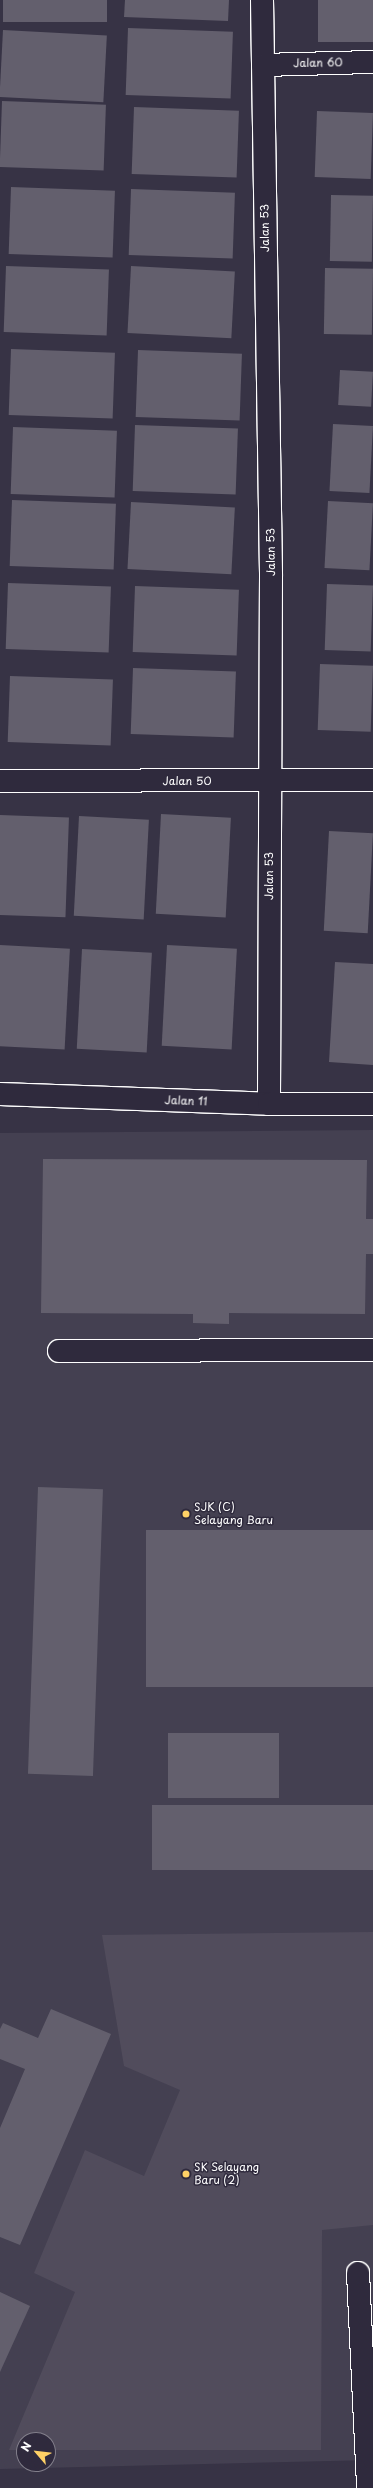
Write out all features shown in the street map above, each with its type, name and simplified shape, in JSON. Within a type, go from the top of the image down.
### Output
[{"type":"street","name":"Jalan 53","points":[[262,0],[271,576],[268,780],[269,1104]]},
{"type":"street","name":"Jalan 60","points":[[263,64],[373,62]]},
{"type":"street","name":"Jalan 50","points":[[0,781],[373,780]]},
{"type":"street","name":"Jalan 11","points":[[0,1094],[269,1104],[373,1104]]},
{"type":"street","points":[[59,1351],[373,1350]]},
{"type":"street","points":[[358,2274],[368,2488]]},
{"type":"shaded area","points":[[373,1130],[373,2460],[56,2468],[56,2432],[16,2432],[16,2469],[0,2469],[0,1133]]},
{"type":"shaded area","name":"SK Selayang Baru (2)","points":[[373,1932],[373,2225],[322,2230],[321,2450],[56,2450],[56,2432],[17,2432],[75,2292],[34,2273],[85,2150],[144,2176],[180,2090],[124,2066],[102,1935]]},
{"type":"shaded area","name":"SK Selayang Baru (2)","points":[[16,2433],[16,2450],[9,2450]]},
{"type":"building","points":[[3,0],[107,0],[107,22],[3,22]]},
{"type":"building","points":[[125,0],[229,0],[228,21],[124,17]]},
{"type":"building","points":[[318,0],[373,0],[373,42],[318,42]]},
{"type":"building","points":[[128,28],[233,32],[231,99],[126,95]]},
{"type":"building","points":[[3,30],[107,35],[103,102],[0,97]]},
{"type":"building","points":[[2,101],[106,105],[104,171],[0,167]]},
{"type":"building","points":[[134,107],[239,111],[237,178],[132,174]]},
{"type":"building","points":[[317,111],[373,113],[371,179],[315,177]]},
{"type":"building","points":[[11,187],[115,191],[113,258],[9,254]]},
{"type":"building","points":[[131,189],[235,193],[233,259],[129,255]]},
{"type":"building","points":[[331,195],[373,196],[372,262],[330,261]]},
{"type":"building","points":[[6,266],[109,270],[107,336],[4,332]]},
{"type":"building","points":[[131,266],[235,271],[231,338],[127,333]]},
{"type":"building","points":[[325,268],[373,269],[372,335],[324,334]]},
{"type":"building","points":[[11,349],[115,353],[113,419],[9,415]]},
{"type":"building","points":[[138,350],[242,354],[240,421],[136,417]]},
{"type":"building","points":[[340,370],[373,372],[371,407],[338,405]]},
{"type":"building","points":[[333,424],[373,426],[369,493],[329,491]]},
{"type":"building","points":[[135,425],[238,429],[236,495],[133,491]]},
{"type":"building","points":[[13,427],[117,431],[115,498],[11,494]]},
{"type":"building","points":[[12,500],[116,504],[114,570],[10,566]]},
{"type":"building","points":[[328,501],[373,503],[369,570],[324,568]]},
{"type":"building","points":[[131,502],[235,507],[231,574],[127,569]]},
{"type":"building","points":[[8,583],[111,587],[109,653],[6,649]]},
{"type":"building","points":[[327,584],[373,586],[371,652],[325,650]]},
{"type":"building","points":[[135,586],[239,590],[237,656],[133,652]]},
{"type":"building","points":[[320,664],[373,666],[371,732],[318,730]]},
{"type":"building","points":[[133,668],[236,672],[234,738],[131,734]]},
{"type":"building","points":[[10,676],[113,680],[111,746],[8,742]]},
{"type":"building","points":[[161,814],[231,818],[226,918],[156,914]]},
{"type":"building","points":[[0,815],[69,817],[65,917],[0,915]]},
{"type":"building","points":[[79,816],[149,820],[144,920],[74,916]]},
{"type":"building","points":[[329,831],[373,833],[368,933],[324,931]]},
{"type":"building","points":[[0,945],[70,949],[65,1050],[0,1046]]},
{"type":"building","points":[[167,945],[237,949],[232,1050],[162,1046]]},
{"type":"building","points":[[82,949],[152,953],[147,1053],[77,1049]]},
{"type":"building","points":[[335,962],[373,964],[373,1065],[329,1062]]},
{"type":"building","points":[[43,1159],[367,1160],[366,1219],[373,1219],[373,1254],[366,1254],[365,1314],[229,1313],[229,1324],[193,1323],[193,1314],[41,1313]]},
{"type":"building","points":[[38,1487],[103,1489],[93,1776],[28,1774]]},
{"type":"building","points":[[146,1530],[373,1530],[373,1687],[146,1687]]},
{"type":"building","points":[[168,1733],[279,1733],[279,1798],[168,1798]]},
{"type":"building","points":[[152,1805],[373,1805],[373,1870],[152,1870]]},
{"type":"building","points":[[51,2009],[111,2034],[20,2245],[0,2237],[0,2128],[25,2069],[0,2059],[0,2029],[3,2023],[38,2038]]},
{"type":"building","points":[[0,2292],[30,2306],[0,2372]]},
{"type":"place","name":"SJK (C) Selayang Baru","points":[[186,1514]]},
{"type":"place","name":"SK Selayang Baru (2)","points":[[186,2174]]}]
